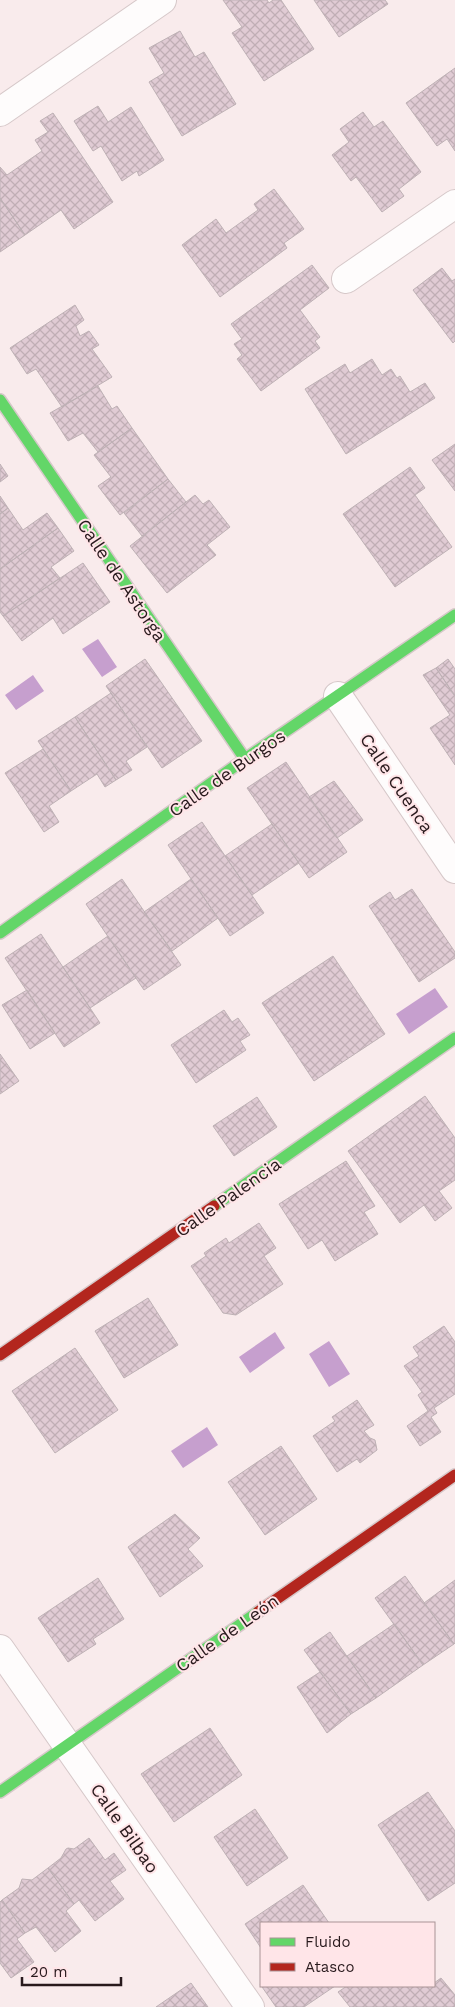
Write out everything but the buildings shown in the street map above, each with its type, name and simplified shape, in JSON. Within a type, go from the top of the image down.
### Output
[{"type":"street","points":[[0,112],[162,0]]},
{"type":"street","points":[[346,279],[455,204]]},
{"type":"street","name":"Calle de Astorga","points":[[0,400],[245,759]]},
{"type":"street","name":"Calle de Burgos","points":[[0,933],[245,759],[455,615]]},
{"type":"street","name":"Calle Cuenca","points":[[338,696],[455,869]]},
{"type":"street","name":"Calle Palencia","points":[[0,1355],[455,1038]]},
{"type":"street","name":"Calle de León","points":[[0,1792],[455,1475]]},
{"type":"street","name":"Calle Bilbao","points":[[0,1649],[250,2007]]},
{"type":"shaded area","points":[[98,639],[117,667],[102,677],[82,649]]},
{"type":"shaded area","points":[[33,675],[44,691],[16,710],[5,695]]},
{"type":"shaded area","points":[[435,988],[448,1007],[409,1034],[396,1014]]},
{"type":"shaded area","points":[[275,1332],[285,1348],[250,1373],[239,1357]]},
{"type":"shaded area","points":[[329,1341],[350,1374],[329,1387],[309,1354]]},
{"type":"shaded area","points":[[207,1427],[218,1445],[183,1468],[171,1451]]},
{"type":"traffic: fast","points":[[0,400],[245,759]]},
{"type":"traffic: fast","points":[[0,933],[245,759],[455,615]]},
{"type":"traffic: fast","points":[[214,1206],[455,1038]]},
{"type":"traffic: fast","points":[[0,1792],[258,1612]]},
{"type":"traffic: jam","points":[[0,1355],[214,1206]]},
{"type":"traffic: jam","points":[[258,1612],[455,1475]]}]
